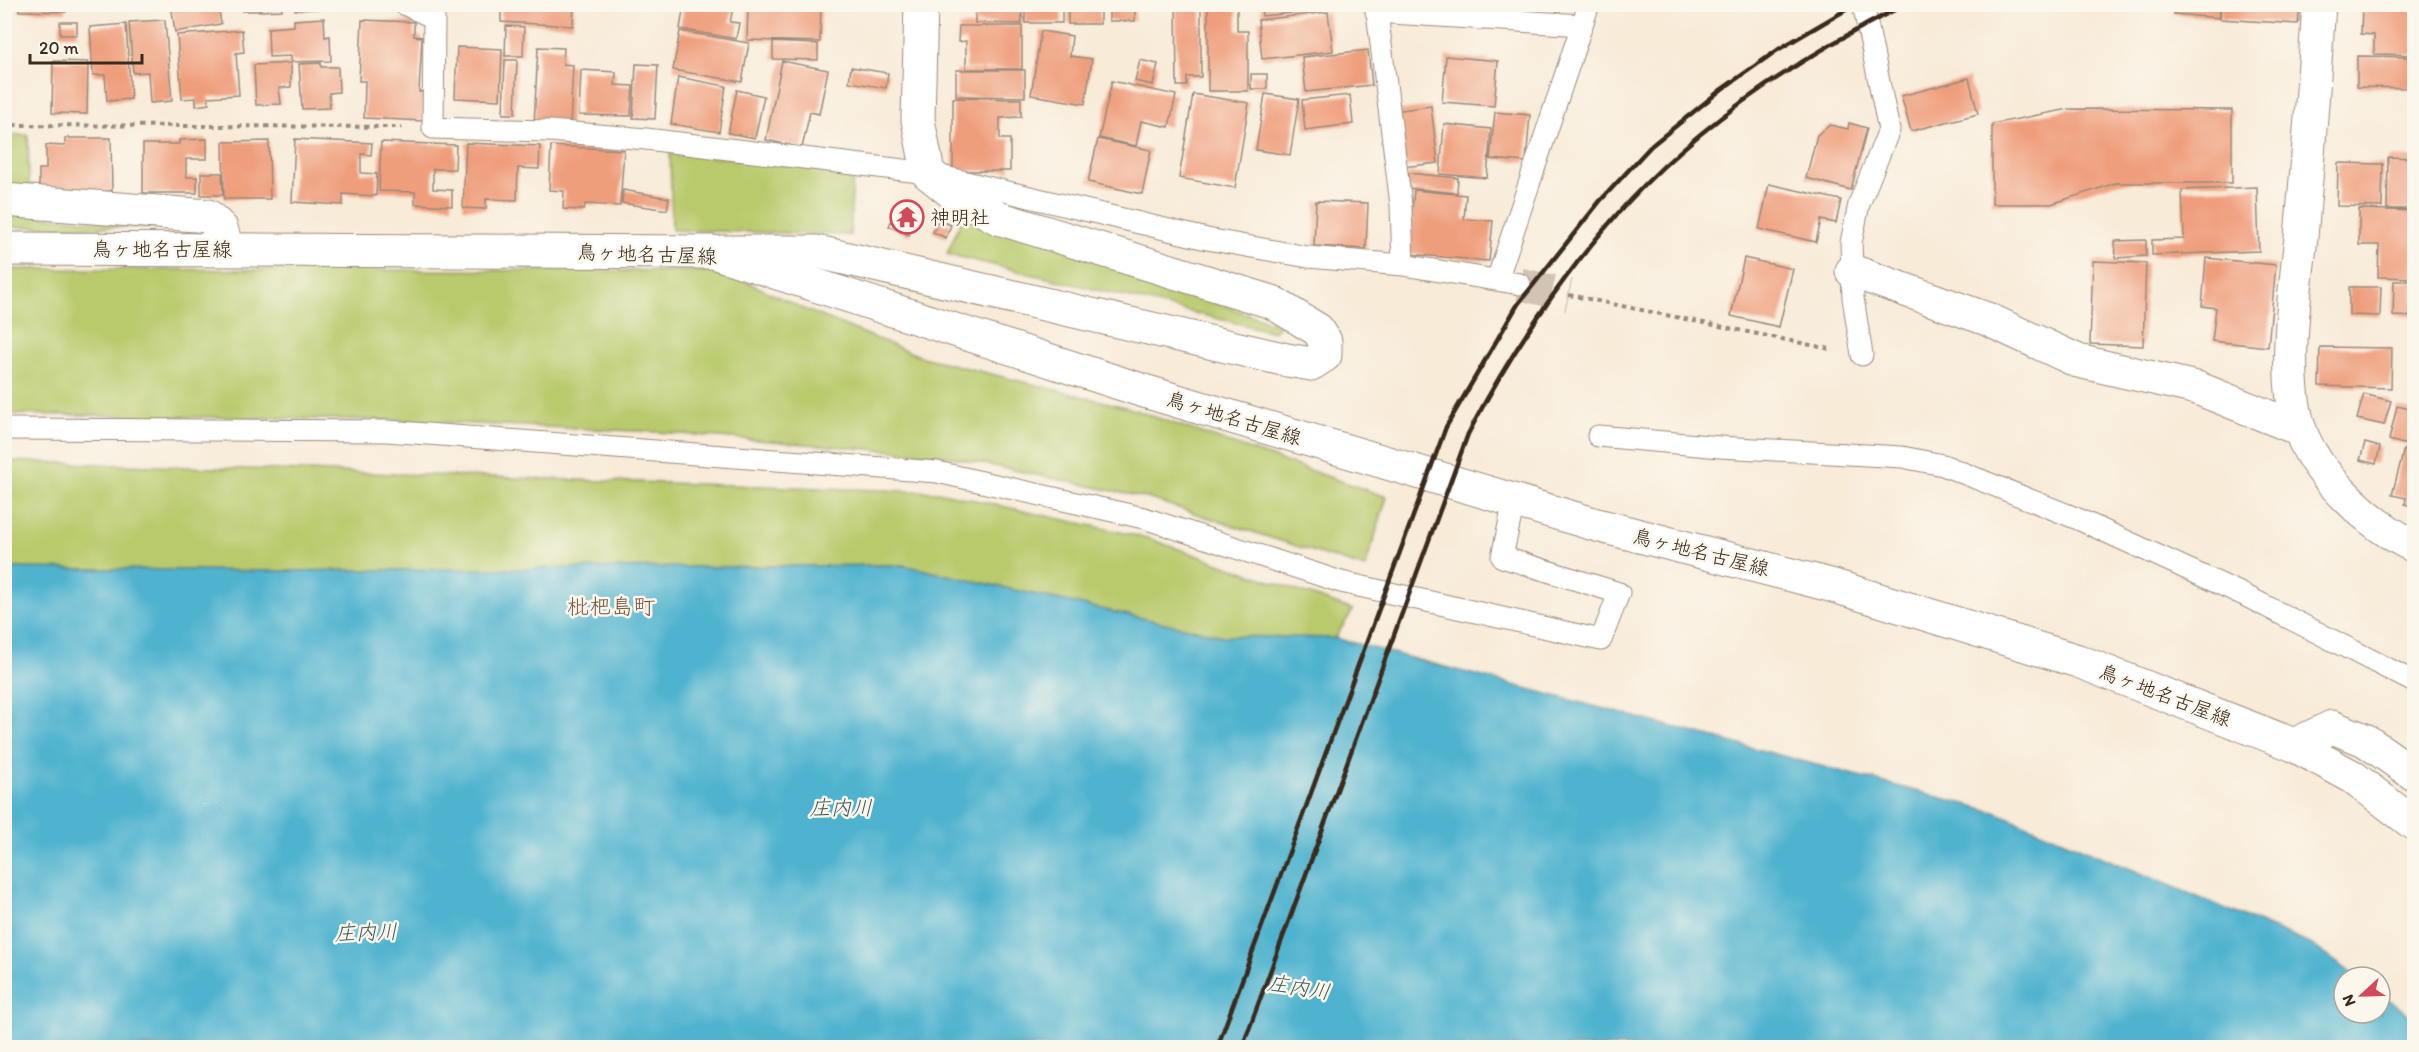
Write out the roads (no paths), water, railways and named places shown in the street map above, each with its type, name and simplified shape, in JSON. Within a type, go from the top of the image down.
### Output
[{"type":"street","points":[[713,252],[818,252],[1287,360],[1311,364],[1325,356],[1325,341],[1318,330],[1272,302],[999,218],[953,193],[928,173],[918,120],[921,4]]},
{"type":"street","points":[[2319,4],[2291,376],[2293,406],[2299,429],[2315,460],[2333,482],[2354,504],[2411,540]]},
{"type":"street","points":[[4,200],[208,216],[221,228],[227,249]]},
{"type":"street","name":"鳥ヶ地名古屋線","points":[[4,249],[713,252],[1144,391],[1514,501],[1834,586],[2078,661],[2294,745],[2353,777],[2415,824]]},
{"type":"street","points":[[1852,271],[1987,319],[2078,361],[2197,388],[2299,429]]},
{"type":"street","points":[[2294,745],[2332,727],[2365,740],[2415,774]]},
{"type":"lane","points":[[404,4],[434,18],[433,128],[550,131],[646,139],[928,173],[1206,239],[1308,257],[1403,265],[1520,284]]},
{"type":"lane","points":[[1497,280],[1589,4]]},
{"type":"lane","points":[[1862,355],[1853,298],[1851,243],[1859,204],[1889,130],[1863,4]]},
{"type":"lane","points":[[1403,265],[1401,205],[1376,8],[1582,26]]},
{"type":"lane","points":[[4,429],[387,431],[937,472],[1144,518],[1341,582],[1601,640],[1618,593],[1502,557],[1514,501]]},
{"type":"lane","points":[[1598,436],[1720,447],[1902,457],[1943,465],[2078,519],[2233,590],[2415,682]]},
{"type":"water","name":"庄内川","points":[[902,565],[1223,636],[1335,638],[1995,812],[2312,945],[2340,965],[2332,965],[2332,1025],[2392,1025],[2392,1002],[2414,1018],[2414,1047],[5,1047],[6,568],[280,571]]},
{"type":"tunnel","points":[[1520,284],[1569,295]]},
{"type":"railway","points":[[1217,1048],[1446,427],[1518,304],[1600,201],[1651,146],[1722,89],[1779,49],[1856,4]]},
{"type":"railway","points":[[1242,1048],[1468,434],[1521,342],[1562,283],[1607,226],[1630,200],[1691,142],[1724,115],[1795,66],[1906,4]]},
{"type":"place","name":"神明社","points":[[907,217]]},
{"type":"district","name":"枇杷島町","points":[[611,606]]}]
